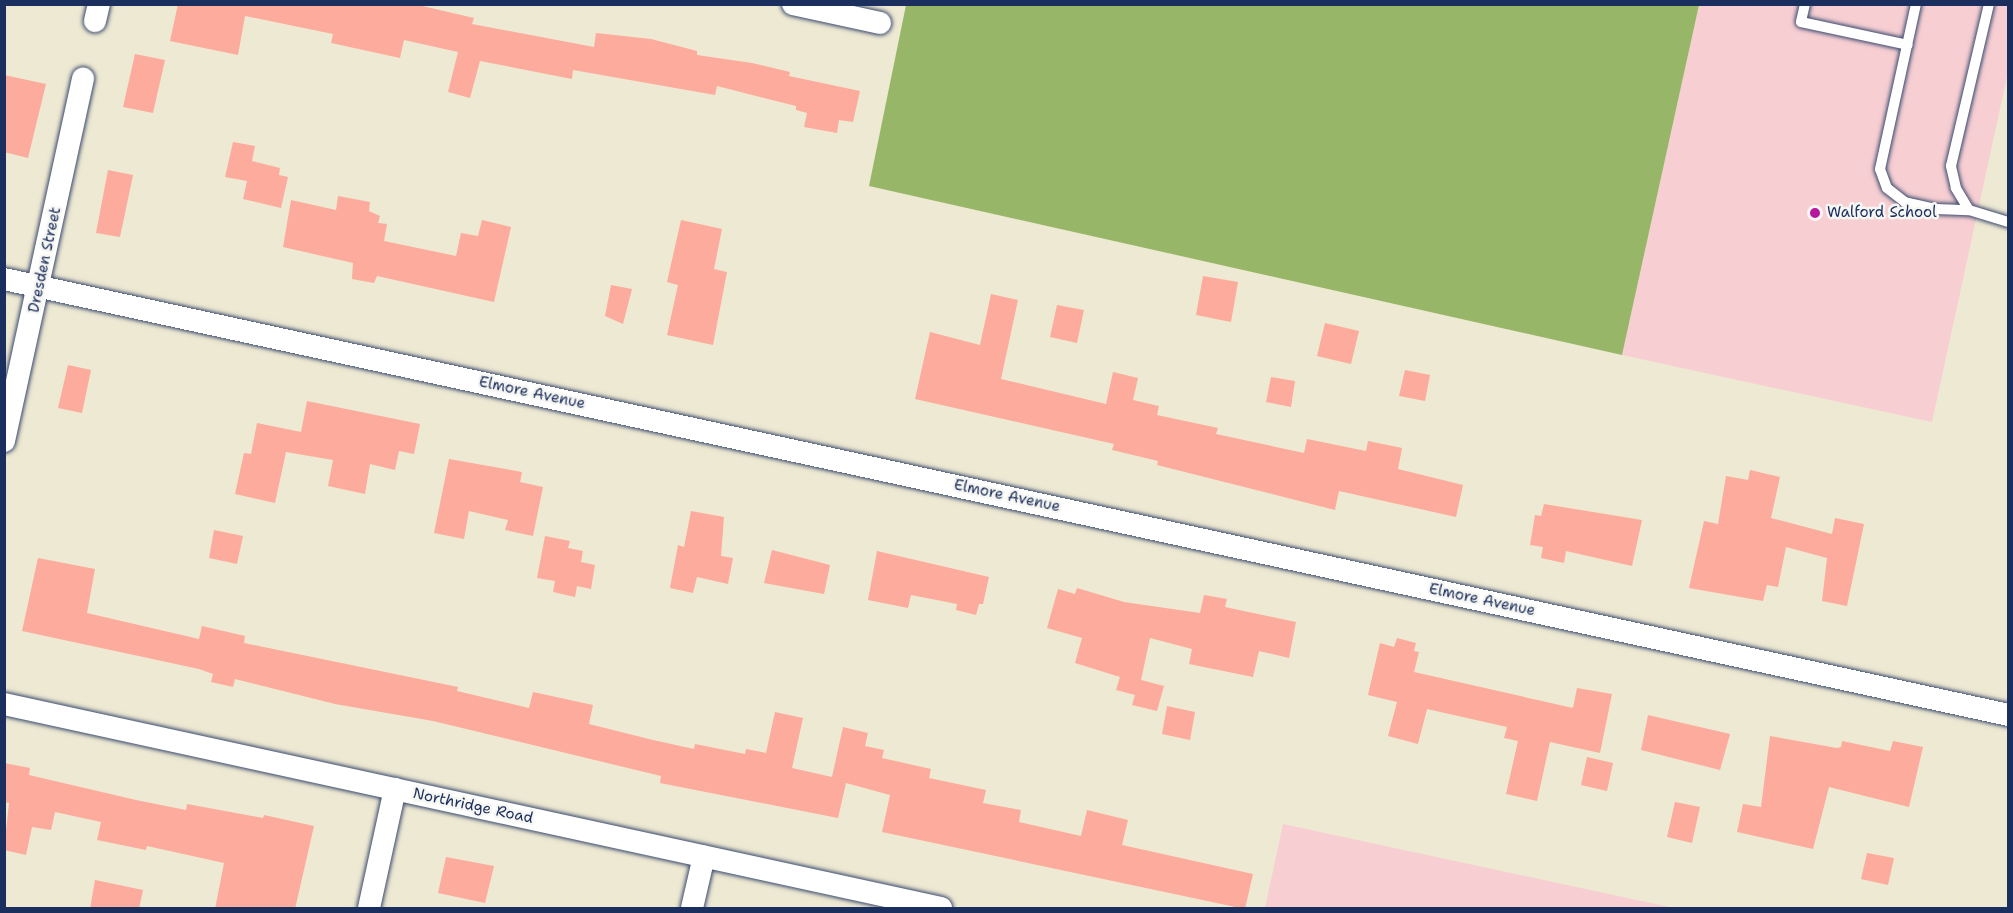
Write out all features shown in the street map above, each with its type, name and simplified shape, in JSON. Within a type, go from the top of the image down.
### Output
[{"type":"street","points":[[793,4],[880,23]]},
{"type":"street","name":"Dresden Street","points":[[4,441],[40,286],[83,79]]},
{"type":"street","name":"Elmore Avenue","points":[[4,279],[2008,715]]},
{"type":"street","name":"Northridge Road","points":[[4,704],[941,909]]},
{"type":"street","points":[[369,909],[395,789]]},
{"type":"street","points":[[692,909],[704,856]]},
{"type":"lane","points":[[1805,4],[1801,22],[1908,45]]},
{"type":"lane","points":[[1916,4],[1880,170],[1887,188],[1905,202],[1936,210],[1969,210],[2008,222]]},
{"type":"lane","points":[[1969,210],[1956,188],[1951,166],[1989,4]]},
{"type":"shaded area","name":"Walford School","points":[[1699,5],[2008,5],[2008,72],[1932,422],[1622,355]]},
{"type":"shaded area","points":[[1283,824],[1674,908],[1265,908]]},
{"type":"green space","points":[[906,5],[1699,5],[1622,355],[869,186]]},
{"type":"building","points":[[178,4],[414,4],[474,18],[472,24],[594,47],[596,33],[651,39],[697,51],[697,55],[752,63],[790,72],[789,76],[860,91],[853,122],[839,120],[837,133],[804,127],[807,113],[796,110],[796,106],[717,86],[715,95],[573,70],[572,79],[480,61],[470,98],[448,92],[458,52],[404,40],[400,58],[331,43],[333,34],[245,16],[238,55],[170,41]]},
{"type":"building","points":[[135,54],[165,60],[153,113],[123,107]]},
{"type":"building","points":[[4,75],[46,84],[28,158],[4,152]]},
{"type":"building","points":[[233,142],[255,146],[252,161],[280,168],[279,175],[288,177],[281,208],[243,199],[247,181],[225,177]]},
{"type":"building","points":[[108,170],[133,175],[120,237],[96,233]]},
{"type":"building","points":[[338,196],[370,202],[369,211],[380,216],[378,223],[387,224],[384,241],[456,256],[461,233],[478,236],[482,220],[511,227],[494,302],[377,276],[374,283],[352,279],[353,263],[283,247],[291,200],[336,210]]},
{"type":"building","points":[[681,220],[722,229],[714,269],[727,272],[713,345],[667,335],[678,285],[667,282]]},
{"type":"building","points":[[1203,276],[1238,282],[1231,322],[1196,315]]},
{"type":"building","points":[[611,285],[632,289],[623,324],[605,316]]},
{"type":"building","points":[[991,294],[1018,300],[1001,379],[1106,404],[1113,372],[1138,378],[1133,400],[1159,406],[1157,415],[1218,428],[1216,434],[1304,453],[1307,439],[1366,451],[1368,441],[1402,448],[1398,469],[1463,485],[1456,517],[1339,491],[1335,510],[1157,465],[1158,461],[1112,450],[1114,444],[915,399],[930,332],[980,345]]},
{"type":"building","points":[[1057,305],[1084,310],[1077,343],[1050,337]]},
{"type":"building","points":[[1325,323],[1359,331],[1351,364],[1317,356]]},
{"type":"building","points":[[68,365],[91,370],[82,413],[58,408]]},
{"type":"building","points":[[1405,370],[1430,375],[1425,401],[1399,396]]},
{"type":"building","points":[[1271,377],[1295,381],[1291,407],[1266,402]]},
{"type":"building","points":[[307,401],[420,424],[414,454],[399,451],[395,470],[370,464],[365,494],[328,486],[333,460],[286,452],[275,503],[235,494],[244,453],[251,454],[257,423],[301,432]]},
{"type":"building","points":[[449,459],[522,472],[520,482],[543,487],[533,536],[505,530],[508,520],[469,511],[464,539],[434,533]]},
{"type":"building","points":[[1750,470],[1780,477],[1771,518],[1832,534],[1835,518],[1864,524],[1847,606],[1822,601],[1827,558],[1786,547],[1778,587],[1767,585],[1763,601],[1689,588],[1704,521],[1718,524],[1726,476],[1748,480]]},
{"type":"building","points":[[1544,504],[1642,520],[1632,566],[1566,551],[1564,563],[1541,558],[1543,547],[1530,545],[1535,515],[1541,516]]},
{"type":"building","points":[[691,511],[724,517],[721,556],[733,558],[728,584],[697,577],[693,593],[670,588],[678,545],[684,547]]},
{"type":"building","points":[[214,530],[243,536],[237,564],[209,558]]},
{"type":"building","points":[[545,536],[570,541],[568,548],[583,551],[581,562],[595,565],[591,589],[577,586],[575,597],[553,592],[555,581],[537,578]]},
{"type":"building","points":[[772,550],[830,565],[824,594],[764,583]]},
{"type":"building","points":[[877,551],[989,577],[983,604],[979,604],[976,615],[956,610],[957,604],[911,595],[908,608],[868,600]]},
{"type":"building","points":[[38,558],[95,569],[87,613],[199,639],[202,626],[245,636],[244,643],[458,687],[457,691],[529,708],[533,692],[593,705],[589,724],[694,749],[695,744],[745,754],[746,749],[766,753],[775,712],[803,718],[792,768],[832,777],[843,727],[868,733],[865,746],[884,750],[882,758],[931,769],[929,778],[986,790],[983,803],[1021,810],[1019,822],[1081,836],[1087,810],[1128,820],[1122,845],[1253,874],[1245,909],[882,832],[890,795],[846,783],[838,818],[660,783],[661,776],[433,721],[335,704],[235,679],[233,687],[211,682],[213,674],[199,669],[22,631]]},
{"type":"building","points":[[1077,588],[1124,602],[1200,613],[1204,595],[1227,599],[1225,607],[1296,622],[1289,658],[1259,651],[1253,677],[1189,664],[1192,649],[1150,638],[1141,680],[1164,686],[1157,711],[1132,705],[1135,695],[1116,690],[1120,677],[1075,663],[1082,638],[1047,628],[1058,589],[1075,594]]},
{"type":"building","points":[[1397,638],[1416,643],[1414,651],[1419,652],[1414,672],[1573,708],[1577,688],[1612,694],[1600,753],[1550,742],[1537,801],[1506,794],[1518,741],[1504,738],[1507,727],[1427,709],[1418,744],[1388,736],[1397,702],[1368,695],[1380,643],[1394,647]]},
{"type":"building","points":[[1167,706],[1195,712],[1190,740],[1162,734]]},
{"type":"building","points":[[1648,715],[1730,734],[1720,770],[1641,750]]},
{"type":"building","points":[[1770,736],[1837,748],[1841,747],[1842,741],[1890,751],[1893,741],[1923,747],[1909,807],[1829,787],[1813,849],[1737,832],[1743,804],[1761,807]]},
{"type":"building","points":[[1587,757],[1613,763],[1607,791],[1581,785]]},
{"type":"building","points":[[4,763],[30,768],[29,775],[136,800],[186,810],[187,804],[263,818],[264,815],[314,826],[295,909],[215,909],[224,863],[147,846],[146,850],[97,840],[101,822],[55,812],[51,830],[32,827],[26,855],[4,850],[9,803],[4,802]]},
{"type":"building","points":[[1675,802],[1700,807],[1692,843],[1667,837]]},
{"type":"building","points":[[1867,853],[1894,858],[1888,885],[1861,879]]},
{"type":"building","points":[[446,857],[494,866],[485,903],[438,893]]},
{"type":"building","points":[[95,880],[143,890],[139,909],[90,909]]},
{"type":"place","name":"Walford School","points":[[1815,213]]}]
